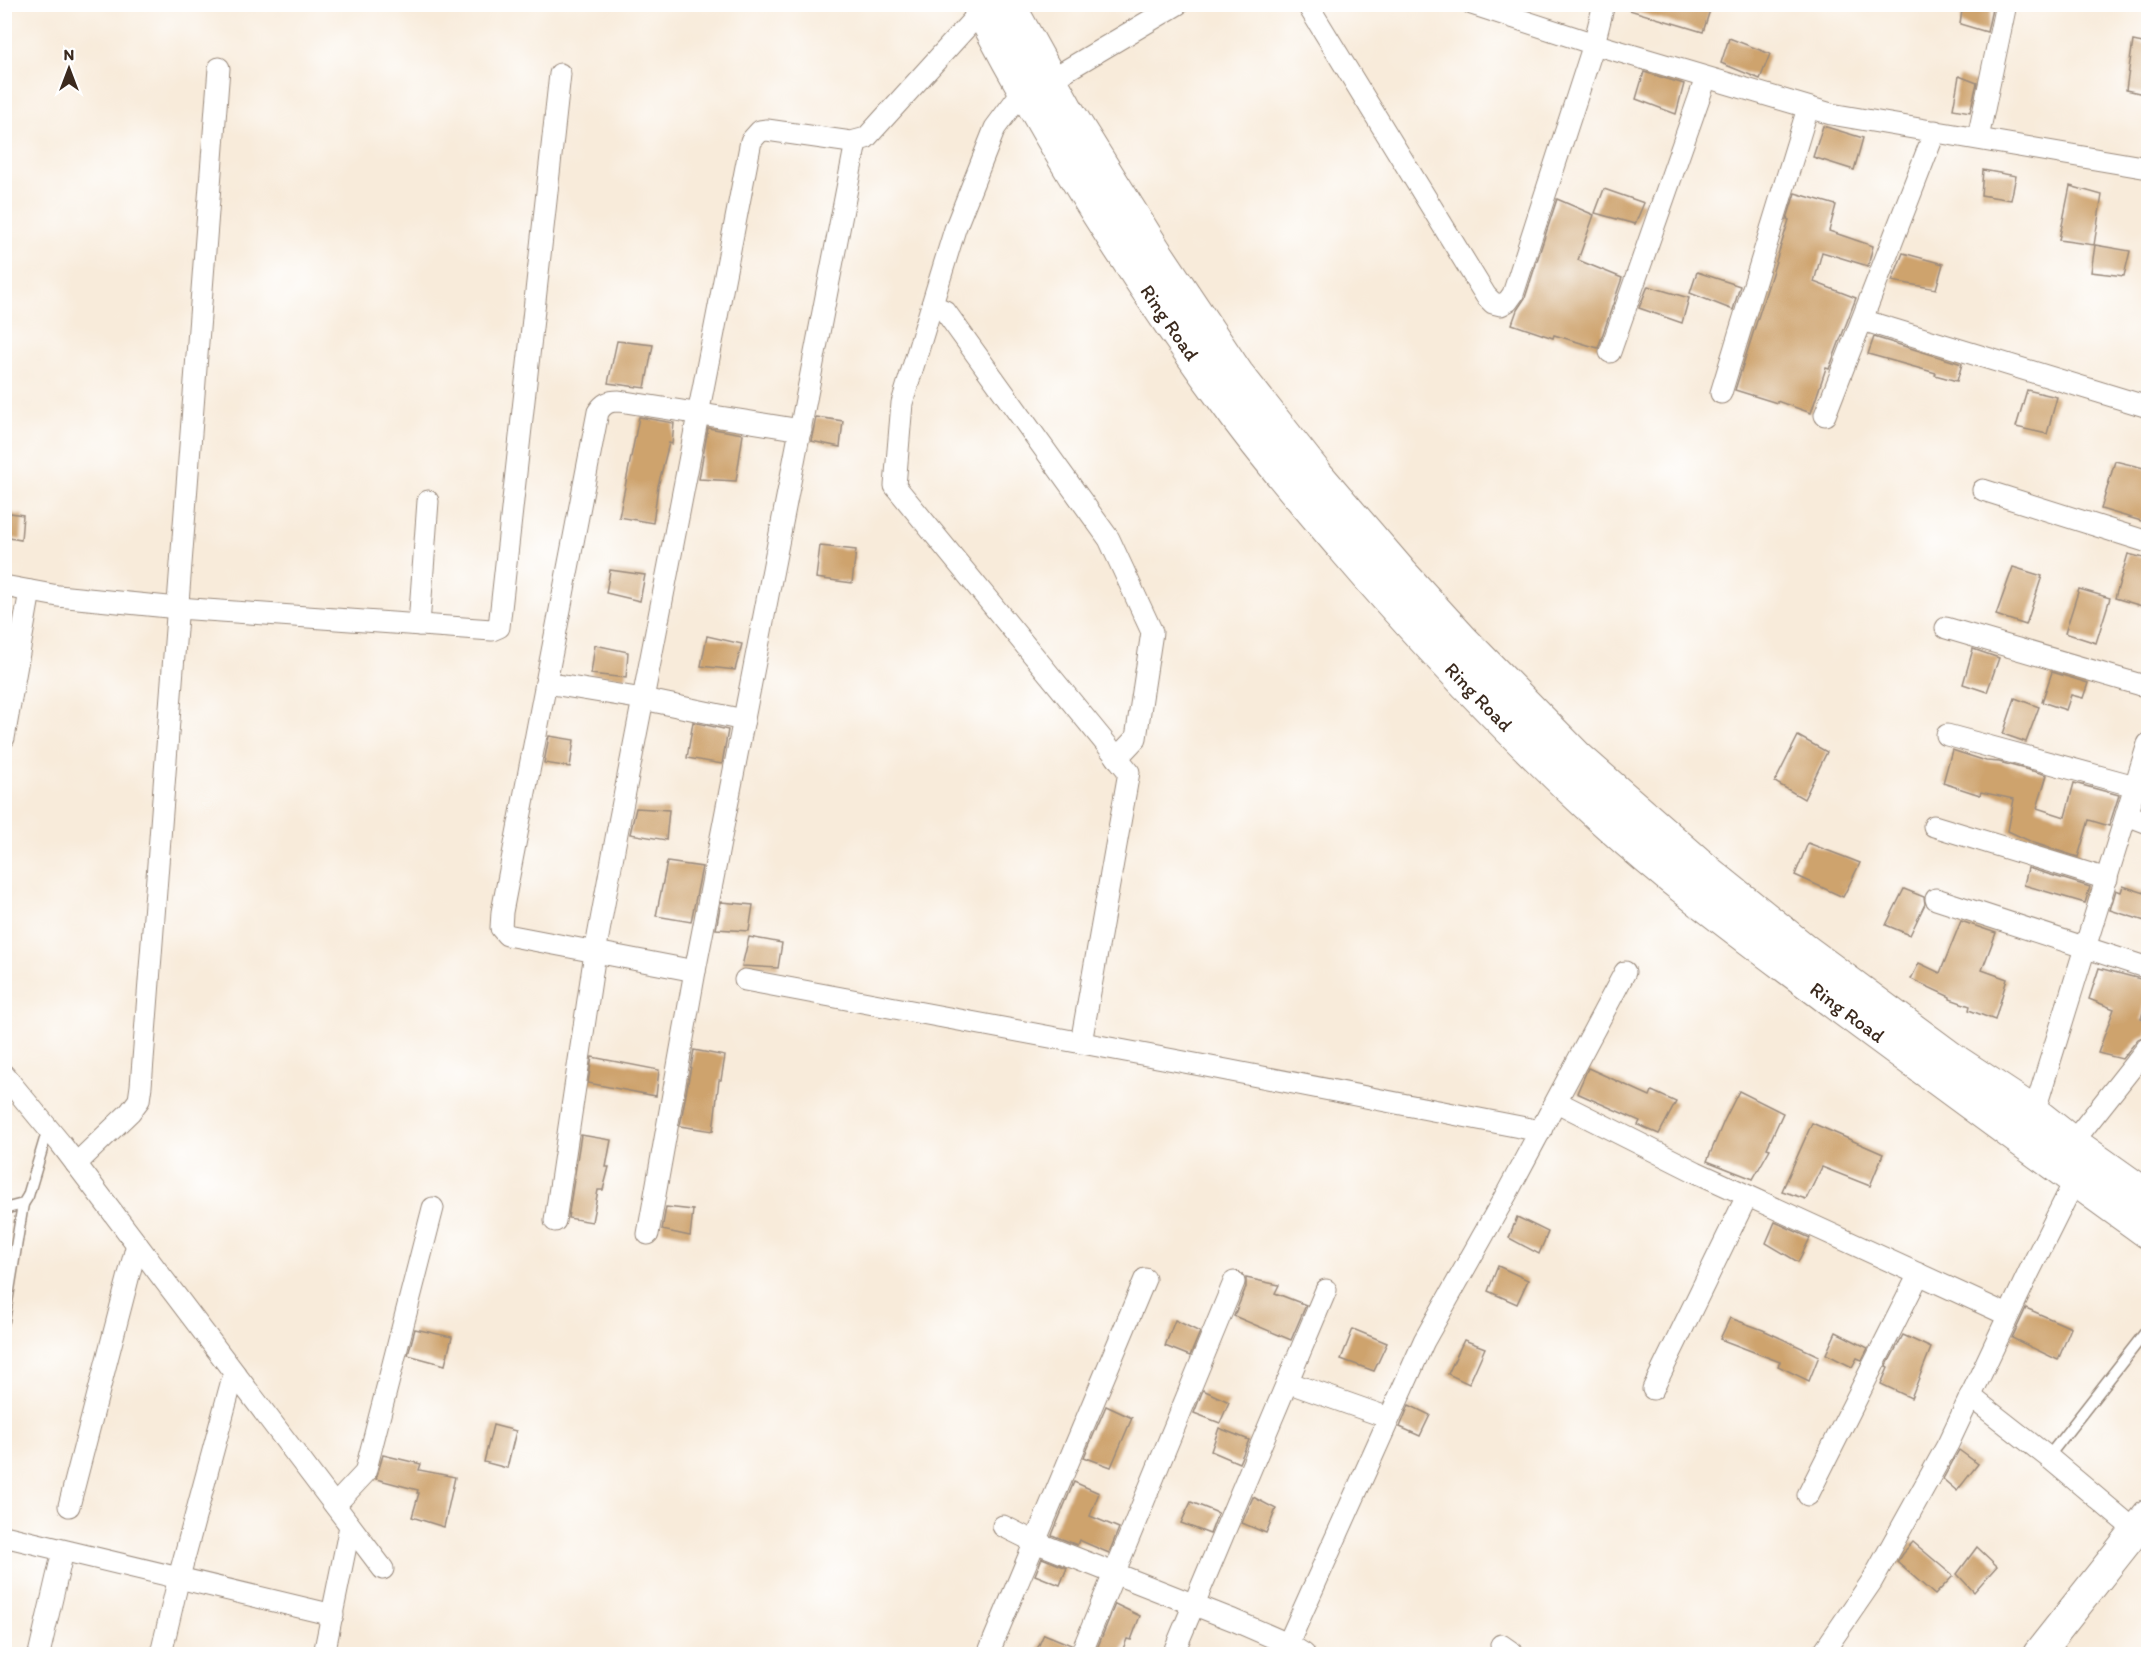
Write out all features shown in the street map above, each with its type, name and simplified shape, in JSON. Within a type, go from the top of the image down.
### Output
[{"type":"highway","name":"Ring Road","points":[[989,6],[1037,85],[1104,224],[1240,422],[1312,511],[1393,605],[1510,730],[1608,824],[1720,917],[2148,1232]]},
{"type":"highway","name":"Ring Road","points":[[1037,85],[1068,112],[1154,250],[1237,374],[1315,473],[1463,641],[1579,759],[1709,873],[1834,972],[1952,1059],[2034,1113],[2148,1197]]},
{"type":"street","points":[[1081,1043],[1129,772],[895,486],[902,403],[955,229],[995,128],[1037,85],[1178,4]]},
{"type":"street","points":[[1307,4],[1486,296],[1494,303],[1501,305],[1513,294],[1594,44],[1604,4]]},
{"type":"street","points":[[1472,4],[1594,44],[1831,114],[2148,168]]},
{"type":"street","points":[[1978,138],[2006,4]]},
{"type":"street","points":[[555,1221],[595,953],[751,141],[760,130],[856,142],[871,135],[989,6]]},
{"type":"street","points":[[76,1164],[130,1112],[139,1100],[141,1086],[219,68]]},
{"type":"street","points":[[4,586],[58,596],[178,608],[492,630],[499,627],[560,74]]},
{"type":"street","points":[[1610,352],[1706,78]]},
{"type":"street","points":[[1721,393],[1808,108]]},
{"type":"street","points":[[1826,415],[1935,130]]},
{"type":"street","points":[[648,1234],[695,971],[856,142]]},
{"type":"street","points":[[932,305],[945,311],[1109,538],[1152,633],[1136,738],[1117,758]]},
{"type":"street","points":[[1862,320],[2148,407]]},
{"type":"street","points":[[695,971],[507,935],[501,928],[502,912],[598,412],[602,405],[610,401],[619,401],[801,430]]},
{"type":"street","points":[[1983,490],[2148,542]]},
{"type":"street","points":[[419,625],[428,501]]},
{"type":"street","points":[[4,738],[30,591]]},
{"type":"street","points":[[1946,628],[2148,687]]},
{"type":"street","points":[[546,683],[643,699],[744,720]]},
{"type":"street","points":[[1947,735],[2136,786]]},
{"type":"street","points":[[2034,1113],[2148,744]]},
{"type":"street","points":[[2127,815],[2148,823]]},
{"type":"street","points":[[1934,826],[2107,879]]},
{"type":"street","points":[[1936,899],[2148,968]]},
{"type":"street","points":[[1003,1526],[1035,1542],[1115,1572],[1296,1649],[1389,1418],[1424,1341],[1557,1102],[1625,972]]},
{"type":"street","points":[[745,980],[1541,1131]]},
{"type":"street","points":[[2072,1143],[2148,1047]]},
{"type":"street","points":[[4,1075],[76,1164],[383,1569]]},
{"type":"street","points":[[1557,1102],[1696,1172],[2008,1315]]},
{"type":"street","points":[[1822,1654],[1872,1581],[1948,1444],[2008,1315],[2075,1180]]},
{"type":"street","points":[[1653,1389],[1747,1196]]},
{"type":"street","points":[[335,1505],[365,1473],[433,1208]]},
{"type":"street","points":[[69,1506],[137,1244]]},
{"type":"street","points":[[1808,1496],[1919,1274]]},
{"type":"street","points":[[988,1654],[1145,1279]]},
{"type":"street","points":[[1081,1654],[1234,1281]]},
{"type":"street","points":[[1173,1654],[1326,1290]]},
{"type":"street","points":[[161,1654],[227,1395],[236,1374]]},
{"type":"street","points":[[1287,1382],[1389,1418]]},
{"type":"street","points":[[1970,1396],[2048,1456],[2142,1523],[2038,1654]]},
{"type":"street","points":[[324,1654],[350,1526]]},
{"type":"street","points":[[4,1536],[333,1615]]},
{"type":"street","points":[[39,1654],[63,1551]]},
{"type":"lane","points":[[4,1321],[23,1204],[28,1196],[48,1128]]},
{"type":"lane","points":[[4,1209],[23,1204]]},
{"type":"lane","points":[[2048,1456],[2148,1329]]},
{"type":"building","points":[[1626,4],[1703,4],[1711,7],[1703,32],[1626,9]]},
{"type":"building","points":[[1963,4],[1993,4],[1987,32],[1960,24]]},
{"type":"building","points":[[1729,38],[1770,54],[1760,79],[1721,63]]},
{"type":"building","points":[[2133,41],[2148,44],[2148,95],[2126,90]]},
{"type":"building","points":[[1644,72],[1684,84],[1676,114],[1636,99]]},
{"type":"building","points":[[1959,76],[1977,83],[1970,112],[1953,109]]},
{"type":"building","points":[[1823,126],[1863,138],[1854,170],[1813,157]]},
{"type":"building","points":[[1983,170],[2016,176],[2011,200],[1981,195]]},
{"type":"building","points":[[2070,186],[2102,195],[2094,245],[2059,240]]},
{"type":"building","points":[[1604,189],[1644,203],[1635,224],[1595,213]]},
{"type":"building","points":[[1795,193],[1836,205],[1829,231],[1873,246],[1868,266],[1822,252],[1814,282],[1856,298],[1829,369],[1826,368],[1811,413],[1735,390],[1789,220],[1787,219]]},
{"type":"building","points":[[1557,199],[1594,215],[1578,260],[1622,278],[1598,348],[1554,335],[1553,338],[1512,324],[1525,298]]},
{"type":"building","points":[[2095,245],[2130,251],[2124,276],[2091,272]]},
{"type":"building","points":[[1903,253],[1943,264],[1936,289],[1892,281]]},
{"type":"building","points":[[1697,272],[1740,286],[1733,310],[1690,293]]},
{"type":"building","points":[[1648,286],[1689,298],[1682,323],[1639,308]]},
{"type":"building","points":[[1874,337],[1962,364],[1957,381],[1868,354]]},
{"type":"building","points":[[617,341],[653,345],[645,388],[608,383]]},
{"type":"building","points":[[2027,390],[2057,397],[2047,434],[2016,427]]},
{"type":"building","points":[[639,417],[674,423],[672,444],[669,443],[658,486],[653,523],[619,517]]},
{"type":"building","points":[[816,417],[843,421],[840,447],[811,441]]},
{"type":"building","points":[[708,428],[743,434],[736,481],[699,479]]},
{"type":"building","points":[[2115,461],[2148,469],[2148,523],[2101,509]]},
{"type":"building","points":[[4,512],[23,515],[21,540],[4,537]]},
{"type":"building","points":[[820,546],[856,550],[852,583],[816,578]]},
{"type":"building","points":[[2128,554],[2148,559],[2148,583],[2142,606],[2115,598]]},
{"type":"building","points":[[2013,567],[2042,576],[2026,625],[1996,615]]},
{"type":"building","points":[[610,570],[645,575],[640,601],[606,593]]},
{"type":"building","points":[[2079,589],[2110,598],[2096,643],[2065,633]]},
{"type":"building","points":[[707,636],[742,644],[735,670],[701,666]]},
{"type":"building","points":[[595,645],[628,652],[626,678],[591,674]]},
{"type":"building","points":[[1973,649],[1999,658],[1987,692],[1963,684]]},
{"type":"building","points":[[2052,672],[2088,683],[2083,698],[2071,695],[2066,710],[2042,702]]},
{"type":"building","points":[[2015,698],[2039,707],[2026,742],[2003,734]]},
{"type":"building","points":[[693,722],[728,730],[722,764],[687,758]]},
{"type":"building","points":[[549,736],[574,740],[570,767],[544,763]]},
{"type":"building","points":[[1798,736],[1827,752],[1804,799],[1775,782]]},
{"type":"building","points":[[1952,750],[1986,761],[1999,762],[2047,775],[2037,808],[2065,817],[2074,783],[2119,795],[2109,826],[2089,820],[2078,857],[2034,843],[2008,831],[2014,799],[1981,792],[1980,795],[1943,783]]},
{"type":"building","points":[[636,808],[669,810],[666,840],[630,834]]},
{"type":"building","points":[[1808,843],[1860,863],[1843,897],[1795,875]]},
{"type":"building","points":[[667,862],[702,867],[691,922],[656,916]]},
{"type":"building","points":[[2028,868],[2090,887],[2085,903],[2024,885]]},
{"type":"building","points":[[2123,886],[2148,894],[2148,922],[2110,910],[2116,890],[2121,892]]},
{"type":"building","points":[[1904,889],[1924,897],[1925,904],[1910,935],[1886,925]]},
{"type":"building","points":[[721,902],[753,905],[749,931],[716,929]]},
{"type":"building","points":[[1961,921],[1996,933],[1982,970],[2007,979],[1995,1020],[1969,1010],[1970,1006],[1950,999],[1911,979],[1919,963],[1940,973]]},
{"type":"building","points":[[749,937],[782,943],[778,968],[742,966]]},
{"type":"building","points":[[2099,968],[2148,981],[2148,994],[2141,1019],[2148,1022],[2147,1035],[2138,1039],[2122,1059],[2098,1053],[2114,1009],[2089,999]]},
{"type":"building","points":[[694,1050],[725,1056],[721,1080],[719,1080],[713,1131],[680,1126]]},
{"type":"building","points":[[592,1057],[659,1070],[656,1096],[588,1083]]},
{"type":"building","points":[[1588,1068],[1650,1096],[1652,1091],[1676,1102],[1659,1134],[1638,1125],[1640,1121],[1577,1093]]},
{"type":"building","points":[[1739,1091],[1783,1113],[1767,1148],[1770,1149],[1753,1179],[1707,1161]]},
{"type":"building","points":[[1812,1123],[1883,1154],[1870,1186],[1822,1167],[1806,1199],[1782,1191]]},
{"type":"building","points":[[581,1135],[611,1140],[606,1167],[609,1167],[603,1190],[598,1190],[592,1222],[568,1218]]},
{"type":"building","points":[[666,1207],[693,1210],[690,1236],[662,1230]]},
{"type":"building","points":[[1517,1217],[1548,1232],[1539,1254],[1509,1238]]},
{"type":"building","points":[[1775,1222],[1810,1238],[1798,1262],[1766,1243]]},
{"type":"building","points":[[1498,1266],[1528,1280],[1517,1304],[1488,1291]]},
{"type":"building","points":[[1246,1278],[1279,1285],[1275,1293],[1306,1305],[1291,1340],[1234,1316],[1246,1287]]},
{"type":"building","points":[[2026,1308],[2071,1328],[2058,1360],[2012,1338]]},
{"type":"building","points":[[1730,1318],[1763,1330],[1819,1356],[1809,1381],[1778,1366],[1780,1362],[1720,1339]]},
{"type":"building","points":[[1175,1320],[1200,1332],[1190,1356],[1165,1346]]},
{"type":"building","points":[[415,1329],[452,1337],[445,1365],[408,1355]]},
{"type":"building","points":[[1353,1329],[1387,1343],[1374,1371],[1341,1359]]},
{"type":"building","points":[[1836,1332],[1868,1348],[1862,1360],[1857,1358],[1852,1367],[1826,1354]]},
{"type":"building","points":[[1903,1335],[1931,1348],[1911,1398],[1881,1384],[1888,1368],[1886,1367]]},
{"type":"building","points":[[1464,1340],[1485,1348],[1469,1384],[1448,1374]]},
{"type":"building","points":[[1203,1390],[1229,1402],[1220,1423],[1194,1413]]},
{"type":"building","points":[[1409,1405],[1430,1415],[1420,1436],[1400,1427]]},
{"type":"building","points":[[1106,1406],[1132,1418],[1111,1467],[1084,1457]]},
{"type":"building","points":[[493,1425],[516,1431],[507,1468],[484,1462]]},
{"type":"building","points":[[1219,1428],[1249,1440],[1239,1463],[1211,1451]]},
{"type":"building","points":[[1959,1450],[1978,1464],[1957,1491],[1943,1479]]},
{"type":"building","points":[[383,1455],[421,1464],[419,1470],[455,1477],[444,1527],[412,1517],[418,1490],[376,1479]]},
{"type":"building","points":[[1074,1482],[1099,1493],[1090,1516],[1119,1528],[1109,1553],[1079,1540],[1077,1545],[1052,1535]]},
{"type":"building","points":[[1253,1497],[1276,1509],[1266,1533],[1242,1523]]},
{"type":"building","points":[[1191,1502],[1218,1513],[1210,1534],[1181,1523]]},
{"type":"building","points":[[1913,1542],[1953,1576],[1935,1595],[1897,1562]]},
{"type":"building","points":[[1977,1547],[1997,1566],[1974,1592],[1957,1574]]},
{"type":"building","points":[[1042,1558],[1067,1568],[1060,1585],[1035,1575]]},
{"type":"building","points":[[1115,1604],[1140,1616],[1131,1640],[1127,1639],[1121,1654],[1095,1654]]},
{"type":"building","points":[[1044,1634],[1071,1645],[1068,1654],[1035,1654]]}]
